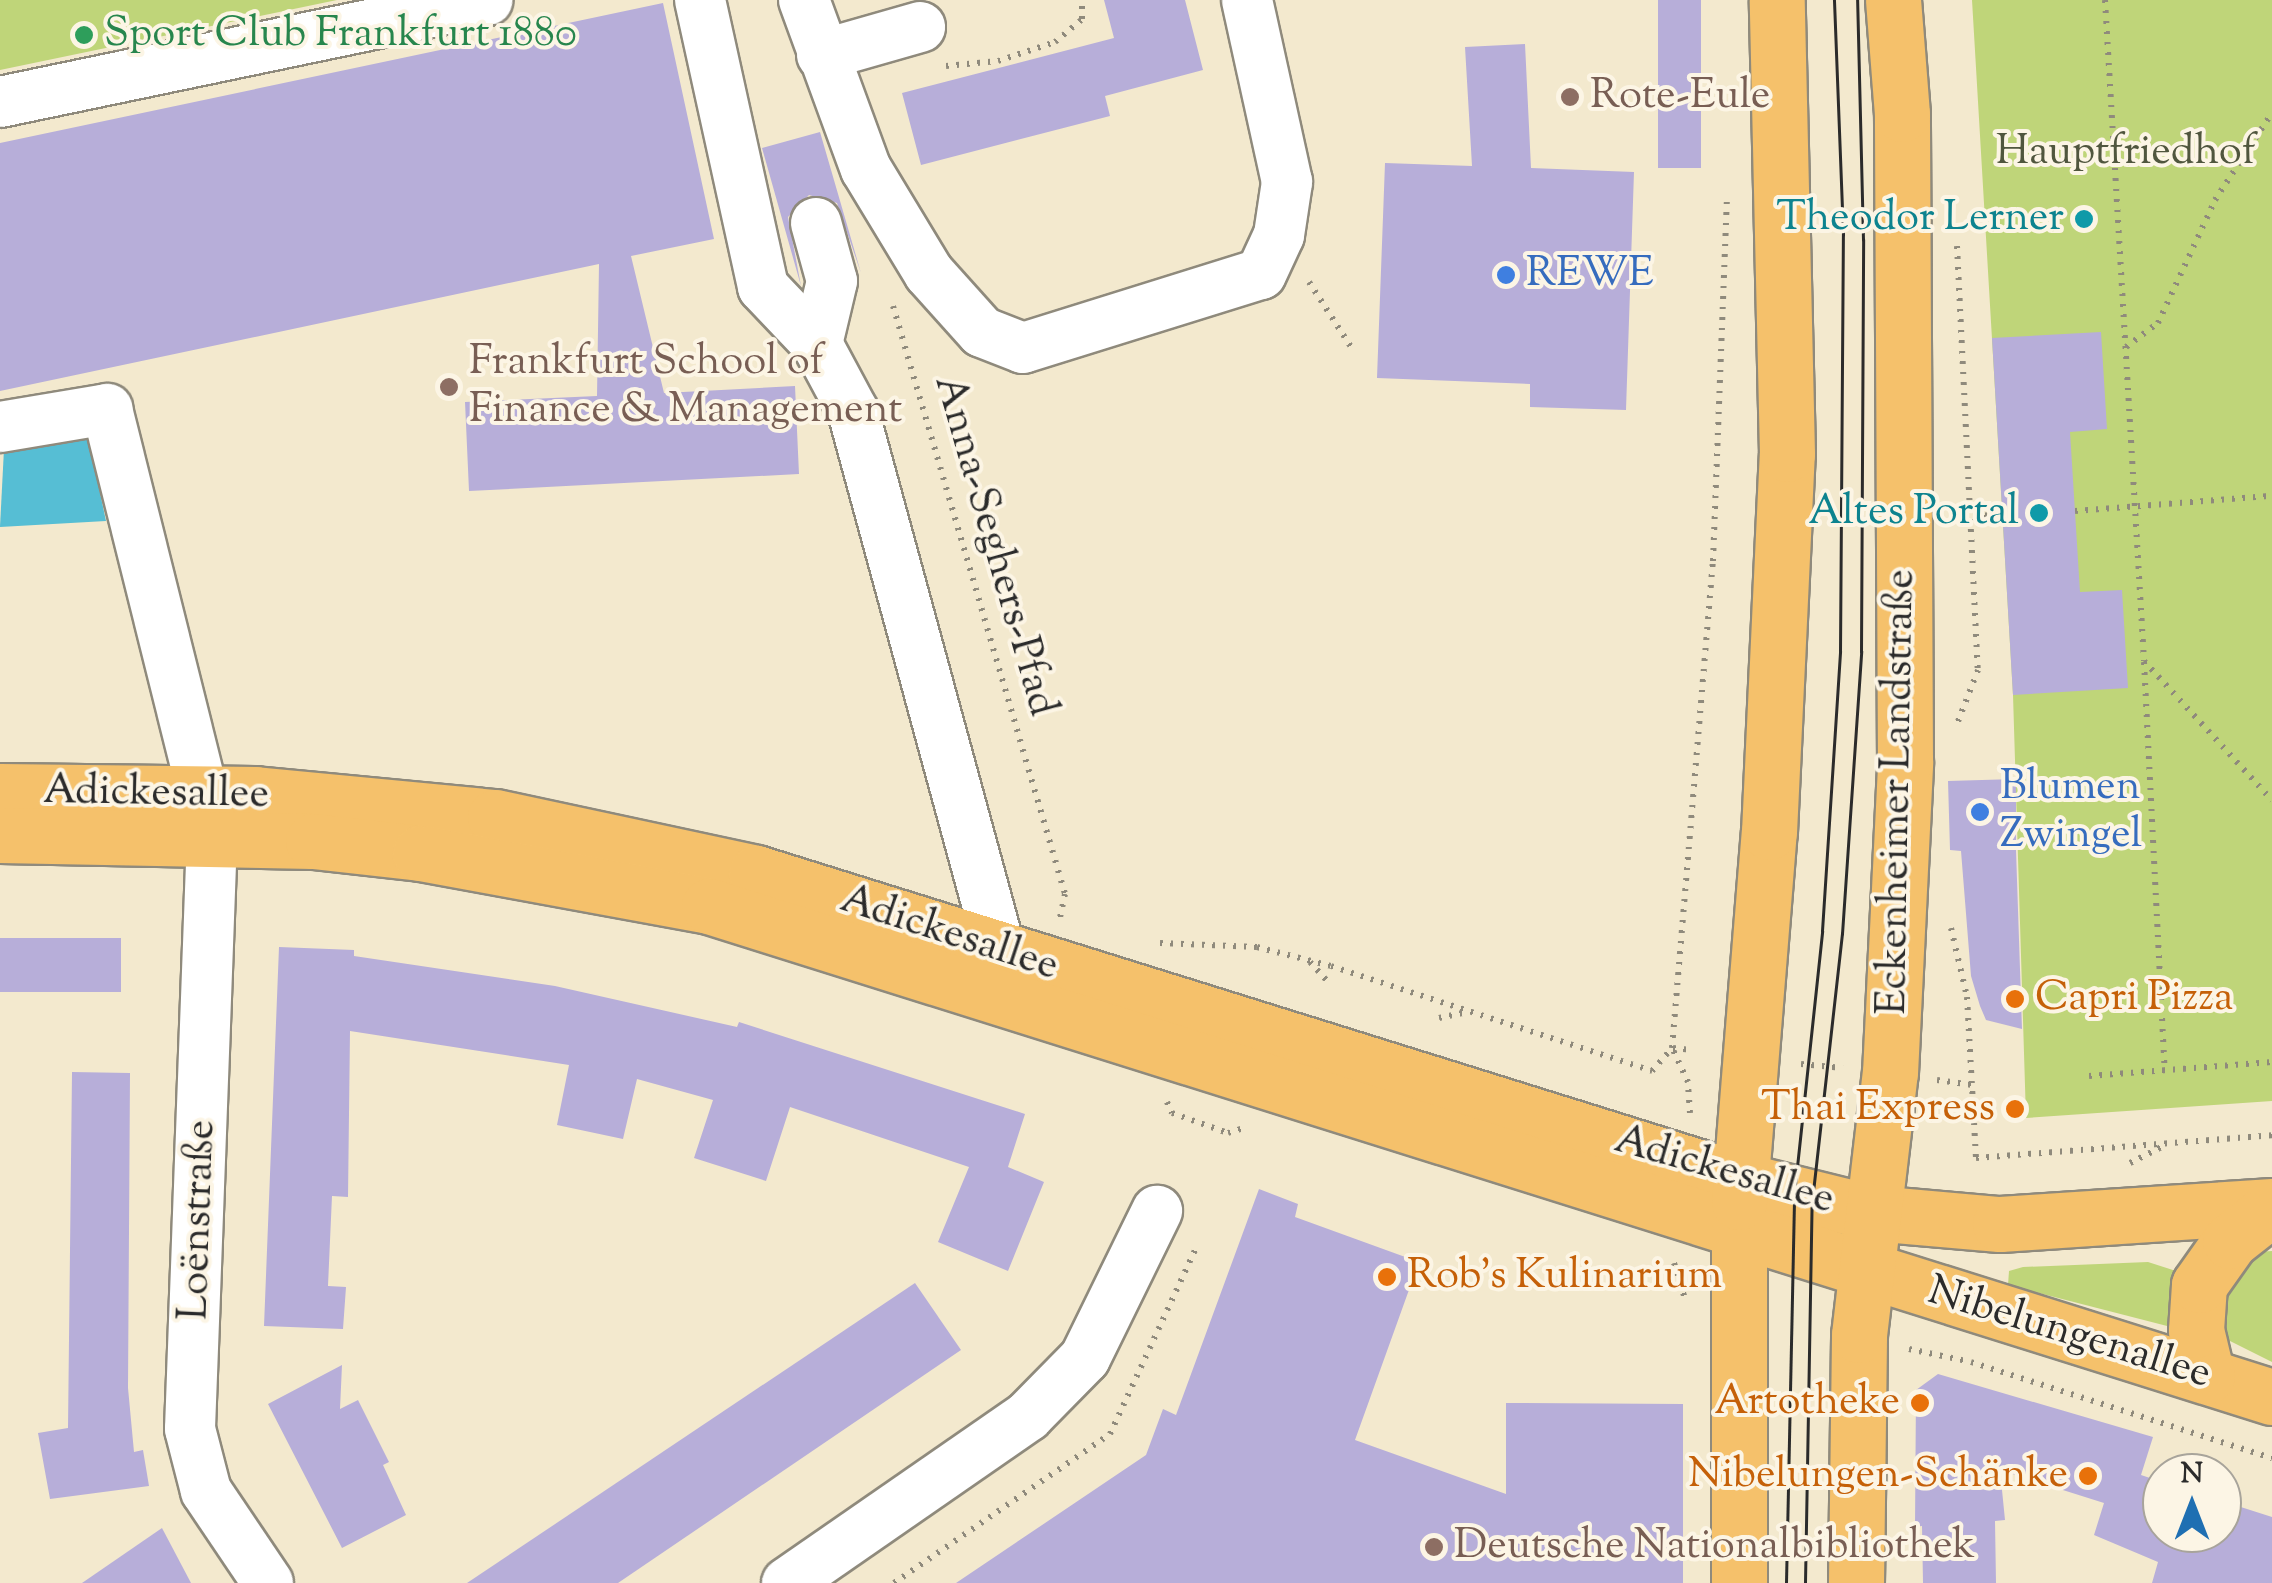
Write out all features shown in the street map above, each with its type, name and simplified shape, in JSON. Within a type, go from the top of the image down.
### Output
[{"type":"main road","points":[[1739,1583],[1739,1205],[1769,832],[1787,454],[1777,0]]},
{"type":"main road","name":"Eckenheimer Landstraße","points":[[1856,1583],[1856,1394],[1893,1037],[1905,761],[1902,114],[1892,0]]},
{"type":"main road","name":"Adickesallee","points":[[0,791],[207,815],[709,906],[1739,1205],[1873,1213]]},
{"type":"main road","name":"Adickesallee","points":[[0,835],[207,815],[495,817],[756,873],[999,948],[1739,1205],[1866,1271]]},
{"type":"main road","points":[[2207,1376],[2196,1330],[2200,1285],[2230,1241],[2272,1207]]},
{"type":"main road","name":"Nibelungenallee","points":[[1873,1213],[2000,1224],[2272,1207]]},
{"type":"main road","name":"Nibelungenallee","points":[[1866,1271],[2272,1397]]},
{"type":"street","points":[[0,102],[487,0]]},
{"type":"street","points":[[700,0],[764,287],[816,344],[853,411],[999,948]]},
{"type":"street","points":[[804,0],[866,169],[929,273],[982,332],[1023,348],[1261,274],[1279,235],[1287,182],[1246,0]]},
{"type":"street","points":[[822,54],[920,27]]},
{"type":"street","points":[[816,223],[832,281],[816,344]]},
{"type":"street","name":"Loënstraße","points":[[0,427],[106,409],[207,815],[190,1429],[206,1491],[268,1583]]},
{"type":"street","points":[[788,1583],[1028,1416],[1085,1358],[1158,1212]]},
{"type":"path","points":[[920,27],[947,68],[998,60],[1055,42],[1082,19],[1082,0]]},
{"type":"path","points":[[2105,0],[2165,1070]]},
{"type":"path","points":[[2125,348],[2158,323],[2214,200],[2272,112]]},
{"type":"path","points":[[1279,235],[1351,346]]},
{"type":"path","points":[[1953,734],[1978,670],[1974,515],[1957,240]]},
{"type":"path","name":"Anna-Seghers-Pfad","points":[[892,303],[1065,894],[1058,929]]},
{"type":"path","points":[[1148,943],[1257,948],[1309,961],[1652,1071],[1672,1048],[1713,560],[1722,344]]},
{"type":"path","points":[[2075,511],[2272,496]]},
{"type":"path","points":[[1974,515],[2002,516]]},
{"type":"path","points":[[2144,662],[2272,800]]},
{"type":"path","points":[[1950,916],[1953,953],[1967,998],[1976,1158],[2272,1135]]},
{"type":"path","points":[[1309,961],[1326,980]]},
{"type":"path","points":[[1439,1018],[1468,1012]]},
{"type":"path","points":[[1672,1048],[1691,1050]]},
{"type":"path","points":[[2089,1076],[2272,1062]]},
{"type":"path","points":[[1790,1064],[1856,1069]]},
{"type":"path","points":[[1926,1078],[1973,1086]]},
{"type":"path","points":[[1164,1094],[1172,1113],[1228,1133],[1262,1122]]},
{"type":"path","points":[[1904,1348],[1971,1362],[2272,1458]]},
{"type":"green space","name":"Sport Club Frankfurt 1880","points":[[0,0],[337,0],[0,70]]},
{"type":"green space","name":"Hauptfriedhof","points":[[1972,0],[2272,0],[2272,1101],[2026,1118],[2013,695]]},
{"type":"green space","points":[[2272,1251],[2272,1362],[2222,1337],[2221,1280],[2257,1252]]},
{"type":"green space","points":[[2148,1262],[2176,1271],[2171,1327],[2008,1285],[2009,1271],[2023,1267]]},
{"type":"water","points":[[88,436],[106,521],[0,527],[4,449]]},
{"type":"building","points":[[1104,0],[1185,0],[1203,70],[1105,96],[1110,116],[921,165],[902,93],[1114,38]]},
{"type":"building","points":[[1658,0],[1701,0],[1701,168],[1658,168]]},
{"type":"building","points":[[663,3],[714,239],[631,256],[664,393],[795,386],[799,474],[469,491],[465,402],[597,396],[599,264],[0,391],[0,143]]},
{"type":"building","name":"REWE","points":[[1525,44],[1531,168],[1634,172],[1626,410],[1530,407],[1530,384],[1377,378],[1385,163],[1472,166],[1465,47]]},
{"type":"building","points":[[820,132],[861,273],[837,203],[809,195],[788,217],[801,286],[762,148]]},
{"type":"building","name":"Altes Portal","points":[[2101,332],[2107,429],[2070,432],[2080,592],[2122,590],[2128,688],[2013,695],[1992,338]]},
{"type":"building","points":[[2016,779],[2022,1029],[1986,1020],[1971,976],[1961,851],[1950,850],[1948,781]]},
{"type":"building","points":[[0,938],[121,938],[121,992],[0,992]]},
{"type":"building","points":[[279,947],[354,950],[354,956],[555,986],[737,1027],[739,1022],[1025,1114],[1008,1167],[1044,1182],[1008,1271],[938,1242],[969,1167],[790,1107],[766,1181],[694,1158],[713,1100],[637,1079],[623,1139],[557,1125],[569,1065],[350,1031],[348,1197],[332,1196],[328,1286],[346,1287],[343,1329],[264,1326]]},
{"type":"building","points":[[72,1072],[130,1073],[128,1388],[134,1452],[143,1450],[149,1486],[50,1499],[38,1433],[68,1428]]},
{"type":"building","points":[[1259,1189],[1298,1204],[1295,1217],[1419,1262],[1355,1440],[1506,1494],[1506,1403],[1683,1404],[1683,1583],[956,1583],[1146,1455],[1163,1409],[1176,1415]]},
{"type":"building","points":[[915,1283],[961,1350],[618,1583],[467,1583]]},
{"type":"building","points":[[342,1365],[340,1409],[358,1400],[389,1462],[383,1465],[406,1515],[342,1548],[268,1404]]},
{"type":"building","points":[[1938,1374],[2153,1437],[2148,1453],[2142,1453],[2142,1553],[2242,1553],[2242,1507],[2272,1517],[2272,1583],[2152,1583],[2158,1562],[2094,1535],[2104,1503],[2000,1470],[2005,1520],[1995,1521],[1996,1583],[1923,1583],[1922,1526],[1915,1527],[1916,1390]]},
{"type":"building","points":[[162,1528],[191,1583],[82,1583]]},
{"type":"tram line","points":[[1786,1583],[1794,1195],[1822,931],[1840,652],[1843,235],[1834,0]]},
{"type":"tram line","points":[[1805,1583],[1812,1201],[1842,934],[1861,652],[1863,240],[1857,0]]},
{"type":"place","name":"Sport Club Frankfurt 1880","points":[[84,35]]},
{"type":"place","name":"Rote-Eule","points":[[1570,97]]},
{"type":"place","name":"Theodor Lerner","points":[[2084,219]]},
{"type":"place","name":"REWE","points":[[1506,275]]},
{"type":"place","name":"Frankfurt School of Finance & Management","points":[[449,387]]},
{"type":"place","name":"Altes Portal","points":[[2039,513]]},
{"type":"place","name":"Blumen Zwingel","points":[[1980,812]]},
{"type":"place","name":"Capri Pizza","points":[[2015,999]]},
{"type":"place","name":"Thai Express","points":[[2015,1109]]},
{"type":"place","name":"Rob’s Kulinarium","points":[[1387,1277]]},
{"type":"place","name":"Artotheke","points":[[1920,1403]]},
{"type":"place","name":"Nibelungen-Schänke","points":[[2088,1476]]},
{"type":"place","name":"Deutsche Nationalbibliothek","points":[[1434,1547]]}]
